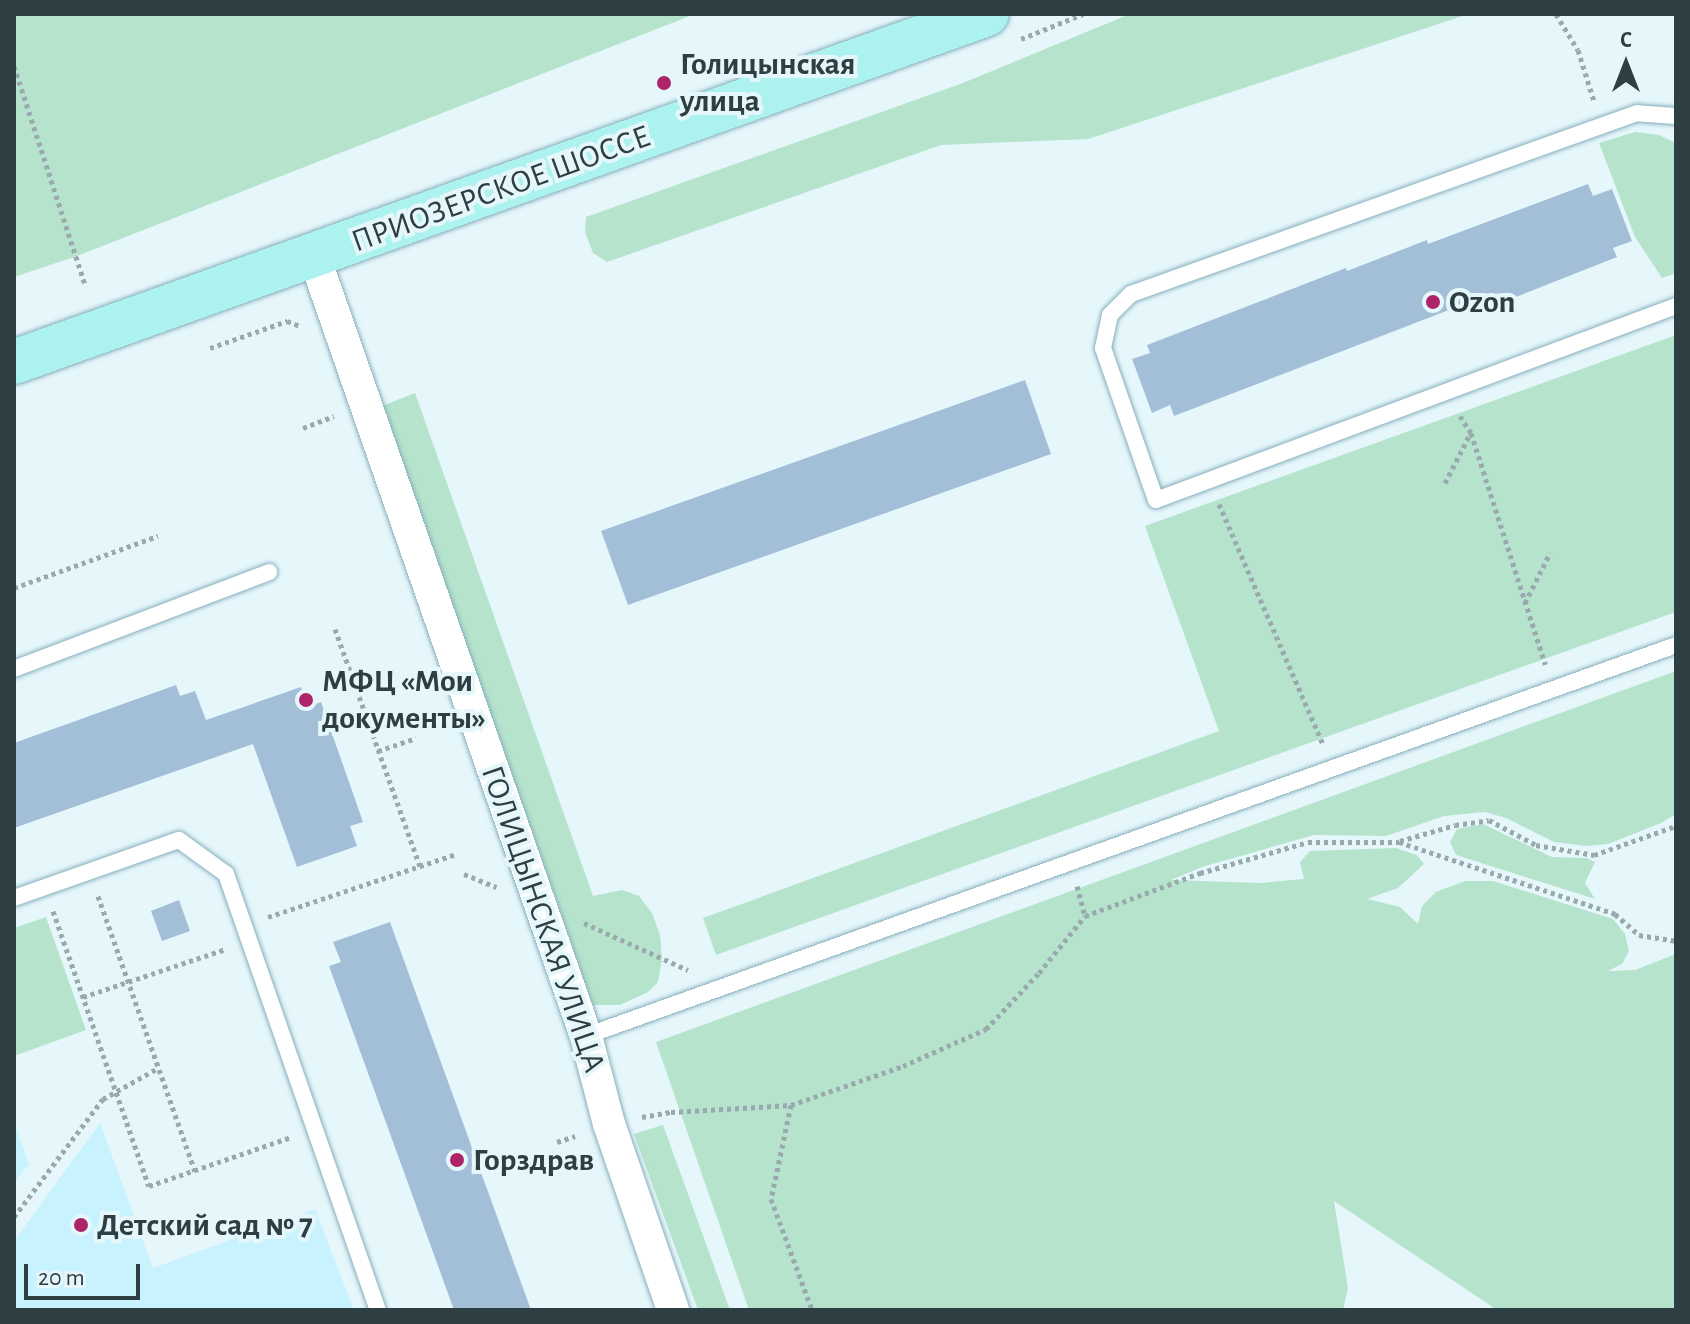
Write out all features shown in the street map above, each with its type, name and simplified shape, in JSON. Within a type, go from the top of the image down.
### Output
[{"type":"main road","name":"ПРИОЗЕРСКОЕ ШОССЕ","points":[[14,362],[987,14]]},
{"type":"street","name":"ГОЛИЦЫНСКАЯ УЛИЦА","points":[[314,256],[586,1036],[609,1124],[673,1310]]},
{"type":"lane","points":[[1676,116],[1637,113],[1131,294],[1110,315],[1103,348],[1156,500],[1676,306]]},
{"type":"lane","points":[[14,669],[269,572]]},
{"type":"lane","points":[[586,1036],[1676,645]]},
{"type":"lane","points":[[14,898],[179,840],[226,874],[378,1310]]},
{"type":"path","points":[[1556,14],[1578,50],[1601,125]]},
{"type":"path","points":[[14,66],[85,284]]},
{"type":"path","points":[[210,348],[287,321],[304,328]]},
{"type":"path","points":[[303,428],[335,417],[329,402]]},
{"type":"path","points":[[1454,408],[1471,433],[1546,668]]},
{"type":"path","points":[[1445,483],[1471,433]]},
{"type":"path","points":[[1216,496],[1325,748]]},
{"type":"path","points":[[14,588],[158,536]]},
{"type":"path","points":[[1525,603],[1550,553]]},
{"type":"path","points":[[335,629],[420,866]]},
{"type":"path","points":[[378,751],[416,738]]},
{"type":"path","points":[[557,1142],[609,1124],[671,1112],[791,1105],[903,1066],[986,1029],[1039,973],[1085,916],[1200,873],[1308,842],[1399,842],[1455,825],[1489,820],[1536,845],[1594,855],[1676,826]]},
{"type":"path","points":[[1399,842],[1615,914],[1639,935],[1676,941]]},
{"type":"path","points":[[83,997],[456,854]]},
{"type":"path","points":[[89,872],[195,1171]]},
{"type":"path","points":[[45,887],[149,1186],[314,1129]]},
{"type":"path","points":[[14,1217],[103,1099],[158,1068]]},
{"type":"path","points":[[791,1105],[771,1199],[812,1310]]},
{"type":"shaded area","name":"Детский сад № 7","points":[[14,1122],[29,1164],[14,1183]]},
{"type":"shaded area","name":"Детский сад № 7","points":[[100,1123],[153,1268],[315,1209],[354,1310],[14,1310],[14,1241]]},
{"type":"green space","points":[[14,14],[695,14],[77,256],[14,277]]},
{"type":"green space","points":[[1130,14],[1469,14],[1088,139],[941,145],[607,262],[593,253],[585,232],[586,217],[963,83]]},
{"type":"green space","points":[[1635,132],[1659,135],[1676,143],[1676,273],[1662,278],[1635,237],[1599,143]]},
{"type":"green space","points":[[1676,335],[1676,612],[716,955],[703,918],[1219,731],[1145,526]]},
{"type":"green space","points":[[415,393],[593,896],[622,890],[639,896],[652,913],[660,935],[662,959],[658,982],[648,992],[620,1005],[593,1005],[382,406]]},
{"type":"green space","points":[[1676,671],[1676,814],[1661,823],[1608,844],[1586,846],[1554,842],[1506,818],[1485,812],[1444,816],[1386,836],[1314,835],[1202,867],[1171,880],[1260,883],[1304,879],[1300,862],[1310,851],[1396,848],[1417,855],[1424,864],[1398,888],[1367,899],[1400,907],[1418,924],[1422,906],[1436,892],[1465,881],[1493,881],[1613,919],[1625,934],[1629,951],[1622,964],[1608,971],[1635,970],[1676,954],[1676,1310],[1497,1310],[1334,1201],[1348,1288],[1343,1310],[749,1310],[656,1042]]},
{"type":"green space","points":[[1483,824],[1552,857],[1586,858],[1595,862],[1585,883],[1595,899],[1456,855],[1450,842],[1457,829]]},
{"type":"green space","points":[[46,917],[86,1030],[14,1056],[14,928]]},
{"type":"green space","points":[[663,1125],[730,1310],[698,1310],[634,1134]]},
{"type":"building","points":[[1588,184],[1593,196],[1612,189],[1632,241],[1613,248],[1617,257],[1498,304],[1493,293],[1174,416],[1170,405],[1152,413],[1132,359],[1150,353],[1147,345],[1346,268],[1347,271],[1427,240],[1428,244]]},
{"type":"building","points":[[1025,380],[1051,454],[628,605],[601,531]]},
{"type":"building","points":[[176,685],[180,696],[195,691],[206,720],[301,687],[308,707],[321,702],[363,822],[350,826],[357,846],[297,867],[253,744],[14,828],[14,743]]},
{"type":"building","points":[[179,900],[190,931],[162,941],[151,911]]},
{"type":"building","points":[[390,922],[531,1310],[454,1310],[329,966],[341,962],[333,942]]},
{"type":"place","name":"Голицынская улица","points":[[664,83]]},
{"type":"place","name":"Ozon","points":[[1433,302]]},
{"type":"place","name":"МФЦ «Мои документы»","points":[[306,700]]},
{"type":"place","name":"Горздрав","points":[[457,1160]]},
{"type":"place","name":"Детский сад № 7","points":[[81,1225]]}]
